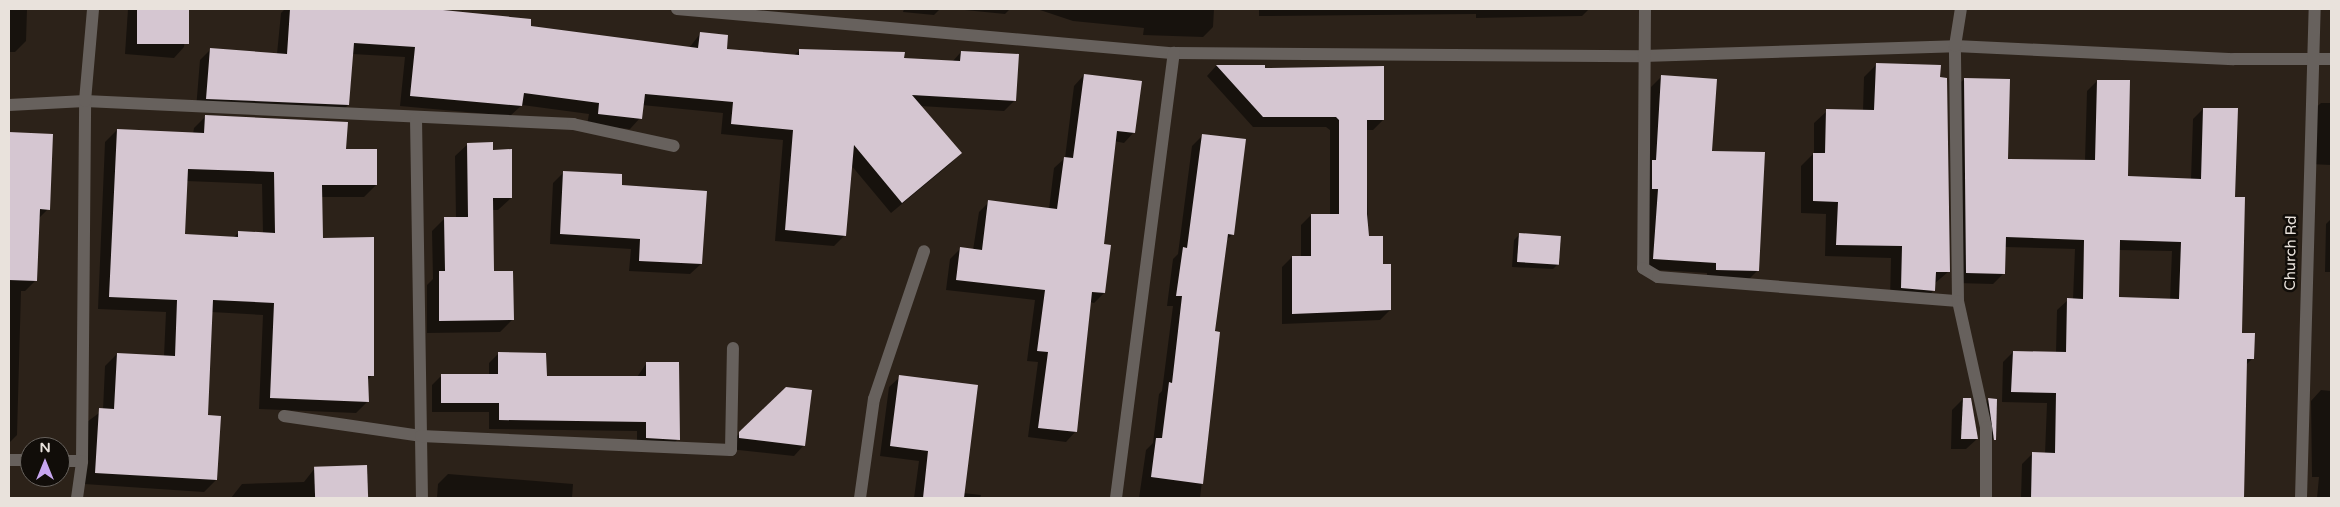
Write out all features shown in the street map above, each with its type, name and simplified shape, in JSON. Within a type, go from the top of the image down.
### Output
[{"type":"street","points":[[77,498],[82,461],[85,101],[93,9]]},
{"type":"street","points":[[677,9],[1174,53],[1643,56],[1955,46],[2234,59],[2331,59]]},
{"type":"street","points":[[1645,9],[1643,56],[1643,268],[1658,277],[1958,301]]},
{"type":"street","points":[[1962,9],[1955,46],[1958,301],[1986,427],[1986,498]]},
{"type":"street","name":"Church Rd","points":[[2301,498],[2312,59],[2315,9]]},
{"type":"street","points":[[1116,498],[1174,53]]},
{"type":"street","points":[[9,105],[85,101],[574,124],[674,146]]},
{"type":"street","points":[[416,118],[422,498]]},
{"type":"street","points":[[860,498],[874,399],[924,251]]},
{"type":"street","points":[[284,416],[421,436],[731,450],[734,348]]},
{"type":"street","points":[[70,461],[82,461]]},
{"type":"building","points":[[137,9],[189,9],[189,44],[137,44]]},
{"type":"building","points":[[290,9],[433,9],[531,19],[531,26],[698,48],[700,32],[728,35],[727,49],[799,55],[799,49],[905,52],[904,58],[960,61],[961,51],[1019,54],[1016,101],[912,95],[962,153],[902,203],[854,145],[846,236],[785,230],[793,130],[731,124],[733,102],[645,94],[642,119],[598,114],[599,103],[524,93],[522,106],[410,96],[415,47],[354,43],[349,105],[206,99],[210,48],[287,54]]},
{"type":"building","points":[[1876,63],[1941,65],[1940,77],[1947,78],[1950,272],[1936,272],[1935,291],[1901,288],[1902,246],[1836,245],[1838,202],[1813,201],[1813,153],[1825,153],[1826,109],[1874,110]]},
{"type":"building","points":[[1216,65],[1265,65],[1265,68],[1384,66],[1384,120],[1367,120],[1367,214],[1369,236],[1383,236],[1383,264],[1391,264],[1391,310],[1292,314],[1292,256],[1311,256],[1311,214],[1339,214],[1339,120],[1336,117],[1263,117]]},
{"type":"building","points":[[1084,74],[1142,81],[1135,133],[1117,131],[1104,244],[1111,245],[1105,293],[1092,292],[1077,432],[1038,428],[1048,352],[1037,351],[1045,290],[956,280],[960,247],[982,250],[988,200],[1057,209],[1064,157],[1073,158]]},
{"type":"building","points":[[1661,75],[1717,79],[1712,151],[1765,152],[1759,271],[1716,270],[1716,263],[1653,259],[1658,189],[1652,189],[1652,160],[1656,160]]},
{"type":"building","points":[[1964,78],[2010,79],[2008,159],[2095,160],[2097,80],[2130,80],[2128,176],[2201,179],[2203,108],[2238,108],[2235,197],[2245,197],[2242,333],[2255,333],[2254,359],[2247,359],[2244,498],[2031,498],[2032,452],[2055,453],[2056,393],[2011,392],[2013,351],[2066,352],[2067,298],[2083,299],[2084,240],[2006,237],[2005,274],[1966,273]],"holes":[[[2120,240],[2181,242],[2179,299],[2119,297]]]},
{"type":"building","points":[[205,115],[348,122],[346,149],[377,149],[377,185],[322,185],[323,238],[374,237],[374,376],[368,376],[369,402],[270,398],[274,303],[213,300],[208,415],[221,416],[217,480],[95,473],[99,408],[114,409],[117,353],[175,356],[177,300],[109,297],[117,129],[204,133]],"holes":[[[188,169],[274,172],[275,233],[238,231],[238,237],[185,234]]]},
{"type":"building","points":[[9,132],[53,134],[50,210],[40,209],[37,281],[9,280]]},
{"type":"building","points":[[1202,134],[1246,139],[1234,235],[1228,234],[1215,331],[1220,332],[1203,484],[1151,477],[1156,438],[1162,438],[1169,382],[1172,383],[1182,296],[1176,296],[1183,247],[1187,248]]},
{"type":"building","points":[[493,142],[493,150],[512,149],[512,198],[493,198],[494,271],[513,271],[514,320],[439,321],[439,271],[445,271],[444,217],[468,217],[467,143]]},
{"type":"building","points":[[563,171],[622,174],[622,185],[707,191],[702,264],[639,261],[640,239],[560,234]]},
{"type":"building","points":[[1519,233],[1561,236],[1559,265],[1517,262]]},
{"type":"building","points":[[498,352],[546,353],[547,376],[646,376],[646,362],[679,362],[680,440],[646,438],[646,422],[499,420],[499,403],[441,403],[441,374],[498,374]]},
{"type":"building","points":[[899,375],[978,385],[964,498],[923,498],[928,451],[890,446]]},
{"type":"building","points":[[786,387],[812,390],[805,446],[739,438],[739,432]]},
{"type":"building","points":[[1963,398],[1971,398],[1978,439],[1961,439]]},
{"type":"building","points":[[1988,398],[1997,399],[1996,440],[1994,440]]},
{"type":"building","points":[[367,465],[368,498],[315,498],[314,467]]}]
